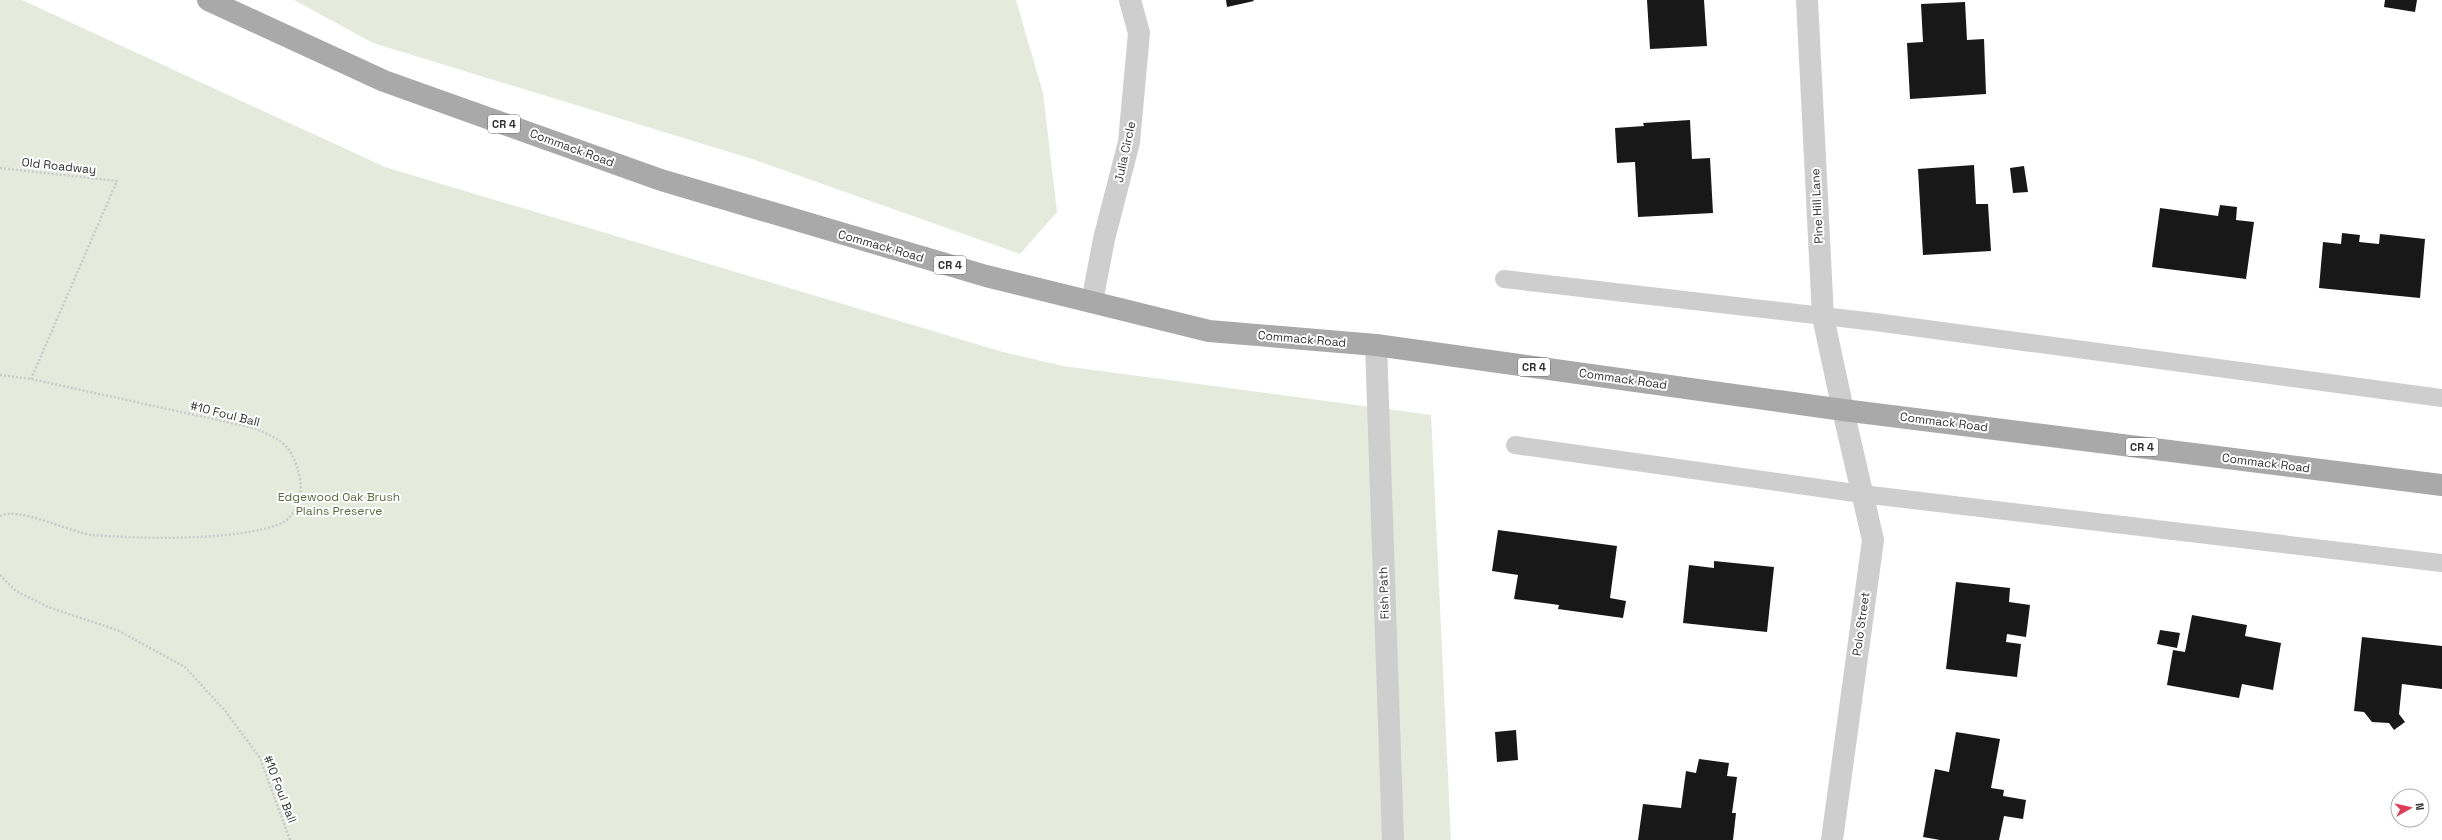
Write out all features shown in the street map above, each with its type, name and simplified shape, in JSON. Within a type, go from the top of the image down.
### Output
[{"type":"main road","name":"Commack Road","points":[[208,0],[384,81],[661,180],[986,276],[1210,331],[1376,345],[1843,410],[2442,485]]},
{"type":"street","name":"Julia Circle","points":[[1092,302],[1104,239],[1129,142],[1139,33],[1130,0]]},
{"type":"street","name":"Pine Hill Lane","points":[[1807,0],[1823,317],[1843,410]]},
{"type":"street","name":"Fish Path","points":[[1376,345],[1393,840]]},
{"type":"street","name":"Polo Street","points":[[1832,840],[1873,540],[1843,410]]},
{"type":"lane","points":[[1504,279],[1876,322],[2442,398]]},
{"type":"lane","points":[[1515,445],[1862,494],[2442,563]]},
{"type":"path","name":"Old Roadway","points":[[0,168],[117,181],[31,379]]},
{"type":"path","name":"#10 Foul Ball","points":[[0,375],[31,379],[254,428],[279,439],[295,456],[301,485],[298,508],[281,523],[241,533],[156,538],[92,535],[21,514],[0,516]]},
{"type":"path","name":"#10 Foul Ball","points":[[0,575],[16,591],[48,607],[116,630],[185,667],[226,712],[260,758],[290,840]]},
{"type":"green space","name":"Edgewood Oak Brush Plains Preserve","points":[[0,0],[22,0],[385,167],[1003,352],[1063,366],[1431,415],[1451,840],[0,840]]},
{"type":"green space","points":[[294,0],[1016,0],[1043,93],[1057,212],[1020,254],[752,159],[373,43]]},
{"type":"building","points":[[1226,0],[1253,0],[1254,1],[1227,7]]},
{"type":"building","points":[[1647,0],[1704,0],[1707,46],[1650,49]]},
{"type":"building","points":[[2385,0],[2417,0],[2415,12],[2384,7]]},
{"type":"building","points":[[1965,2],[1967,40],[1984,39],[1986,94],[1910,99],[1907,43],[1923,42],[1921,4]]},
{"type":"building","points":[[1690,120],[1692,159],[1710,158],[1713,213],[1638,217],[1635,162],[1617,163],[1615,128],[1644,126],[1643,123]]},
{"type":"building","points":[[1974,165],[1976,204],[1988,204],[1991,251],[1923,255],[1918,169]]},
{"type":"building","points":[[2024,166],[2028,192],[2013,193],[2010,168]]},
{"type":"building","points":[[2220,205],[2237,207],[2236,220],[2254,222],[2246,279],[2152,267],[2160,208],[2218,216]]},
{"type":"building","points":[[2342,233],[2360,235],[2359,242],[2379,244],[2380,234],[2425,239],[2420,298],[2319,288],[2323,242],[2341,244]]},
{"type":"building","points":[[1498,530],[1617,546],[1610,598],[1626,601],[1623,618],[1558,609],[1559,605],[1514,599],[1518,575],[1492,571]]},
{"type":"building","points":[[1714,561],[1774,567],[1767,632],[1683,623],[1689,565],[1714,568]]},
{"type":"building","points":[[1956,582],[2010,588],[2009,602],[2030,605],[2026,637],[2007,634],[2006,642],[2021,644],[2017,677],[1946,669]]},
{"type":"building","points":[[2192,615],[2247,625],[2245,636],[2281,643],[2273,690],[2242,684],[2239,698],[2167,685],[2173,650],[2185,652]]},
{"type":"building","points":[[2160,630],[2180,633],[2177,648],[2157,644]]},
{"type":"building","points":[[2362,637],[2442,646],[2442,689],[2402,684],[2399,714],[2405,722],[2394,730],[2389,723],[2372,722],[2364,712],[2354,711]]},
{"type":"building","points":[[1516,730],[1518,760],[1497,762],[1495,732]]},
{"type":"building","points":[[1956,732],[2000,739],[1991,788],[2004,790],[2003,796],[2026,800],[2023,819],[2004,816],[1999,840],[1940,840],[1923,837],[1935,769],[1949,772]]},
{"type":"building","points":[[1699,759],[1729,763],[1727,776],[1737,777],[1732,813],[1736,813],[1733,840],[1638,840],[1643,804],[1681,808],[1686,771],[1696,773]]}]
